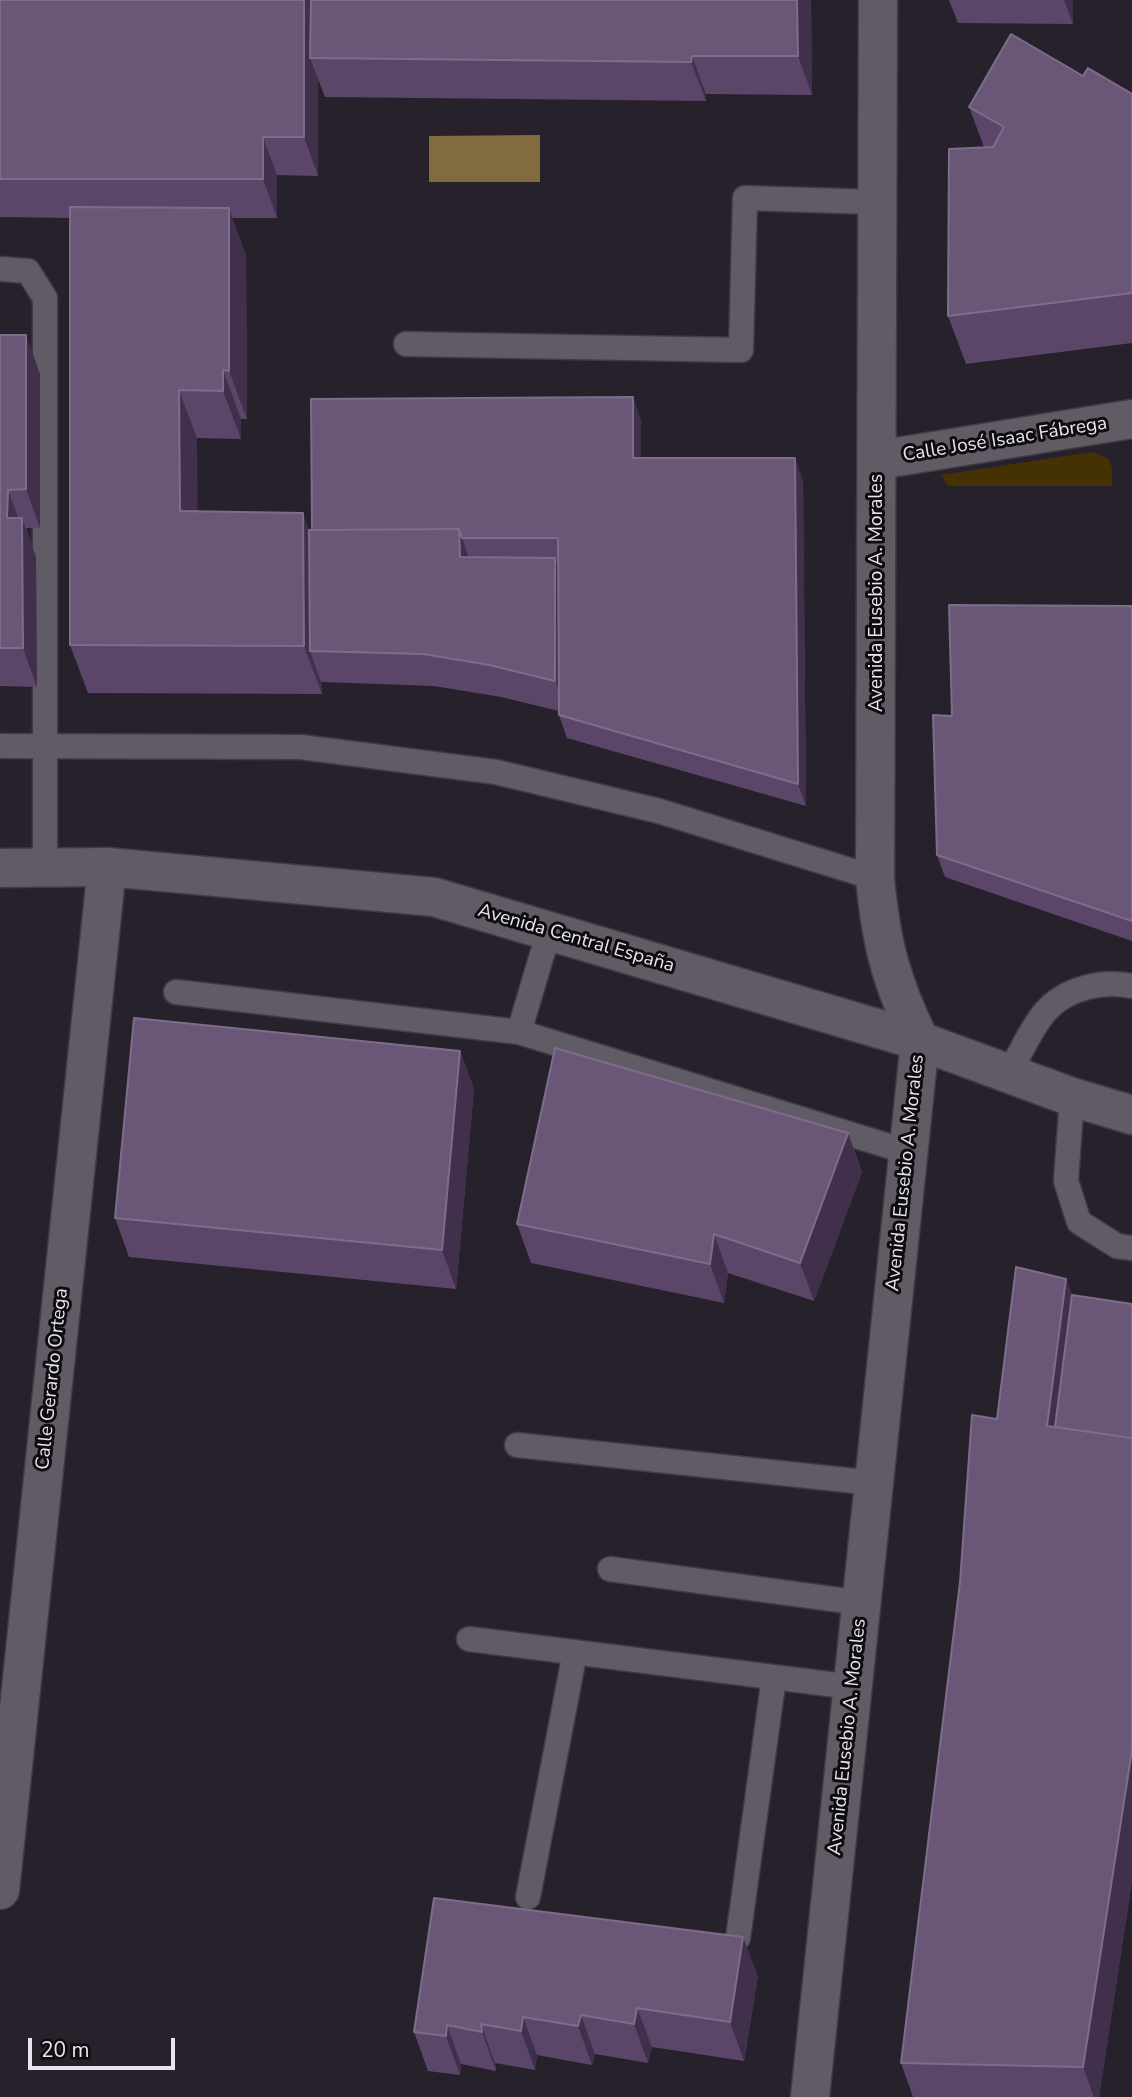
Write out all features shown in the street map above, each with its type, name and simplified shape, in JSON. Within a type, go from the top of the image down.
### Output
[{"type":"street","name":"Avenida Eusebio A. Morales","points":[[810,2097],[920,1041],[900,1000],[888,964],[875,878],[878,0]]},
{"type":"street","name":"Calle José Isaac Fábrega","points":[[878,460],[1132,419]]},
{"type":"street","name":"Avenida Central España","points":[[0,868],[107,867],[434,897],[920,1041],[1072,1097],[1132,1115]]},
{"type":"street","name":"Calle Gerardo Ortega","points":[[0,1890],[107,867]]},
{"type":"lane","points":[[406,344],[741,351],[745,198],[876,202]]},
{"type":"lane","points":[[0,269],[28,271],[45,298],[45,868]]},
{"type":"lane","points":[[0,746],[300,747],[496,772],[659,811],[875,878]]},
{"type":"lane","points":[[519,1032],[549,931]]},
{"type":"lane","points":[[1009,1074],[1046,1011],[1057,1003],[1079,988],[1123,984],[1132,986]]},
{"type":"lane","points":[[176,992],[519,1032],[908,1152]]},
{"type":"lane","points":[[1072,1097],[1066,1181],[1079,1222],[1117,1246],[1132,1248]]},
{"type":"lane","points":[[517,1445],[874,1483]]},
{"type":"lane","points":[[611,1569],[862,1603]]},
{"type":"lane","points":[[468,1639],[853,1687]]},
{"type":"lane","points":[[528,1897],[575,1652]]},
{"type":"lane","points":[[738,1938],[774,1677]]},
{"type":"shaded area","points":[[540,135],[540,182],[429,182],[429,136]]},
{"type":"shaded area","points":[[1092,452],[1109,459],[1112,486],[948,486],[941,475]]},
{"type":"building","points":[[0,0],[304,0],[304,137],[263,137],[263,179],[0,179]]},
{"type":"building","points":[[311,0],[797,0],[798,56],[692,56],[691,62],[310,58]]},
{"type":"building","points":[[1011,34],[1083,76],[1088,68],[1132,94],[1132,293],[948,316],[949,149],[993,147],[1004,127],[969,107]]},
{"type":"building","points":[[70,207],[229,208],[229,371],[223,370],[223,391],[179,390],[180,511],[303,513],[304,646],[70,645]]},
{"type":"building","points":[[0,335],[26,335],[26,489],[8,490],[7,518],[22,518],[23,648],[0,648]]},
{"type":"building","points":[[633,397],[633,458],[795,458],[798,784],[559,715],[558,538],[462,538],[459,529],[312,530],[311,399]]},
{"type":"building","points":[[459,529],[460,557],[555,558],[555,681],[489,665],[423,654],[310,651],[309,530]]},
{"type":"building","points":[[949,605],[1132,606],[1132,921],[937,855],[933,715],[952,716]]},
{"type":"building","points":[[134,1018],[460,1051],[442,1250],[115,1218]]},
{"type":"building","points":[[555,1048],[848,1133],[800,1263],[714,1234],[710,1264],[517,1224]]},
{"type":"building","points":[[1016,1267],[1066,1279],[1047,1426],[1132,1438],[1132,1750],[1083,2067],[901,2063],[960,1582],[972,1415],[997,1419]]},
{"type":"building","points":[[1072,1295],[1132,1304],[1132,1438],[1055,1427]]},
{"type":"building","points":[[434,1898],[743,1937],[730,2022],[637,2008],[634,2024],[581,2015],[578,2026],[523,2017],[521,2031],[481,2024],[482,2032],[447,2025],[446,2036],[414,2032]]}]
